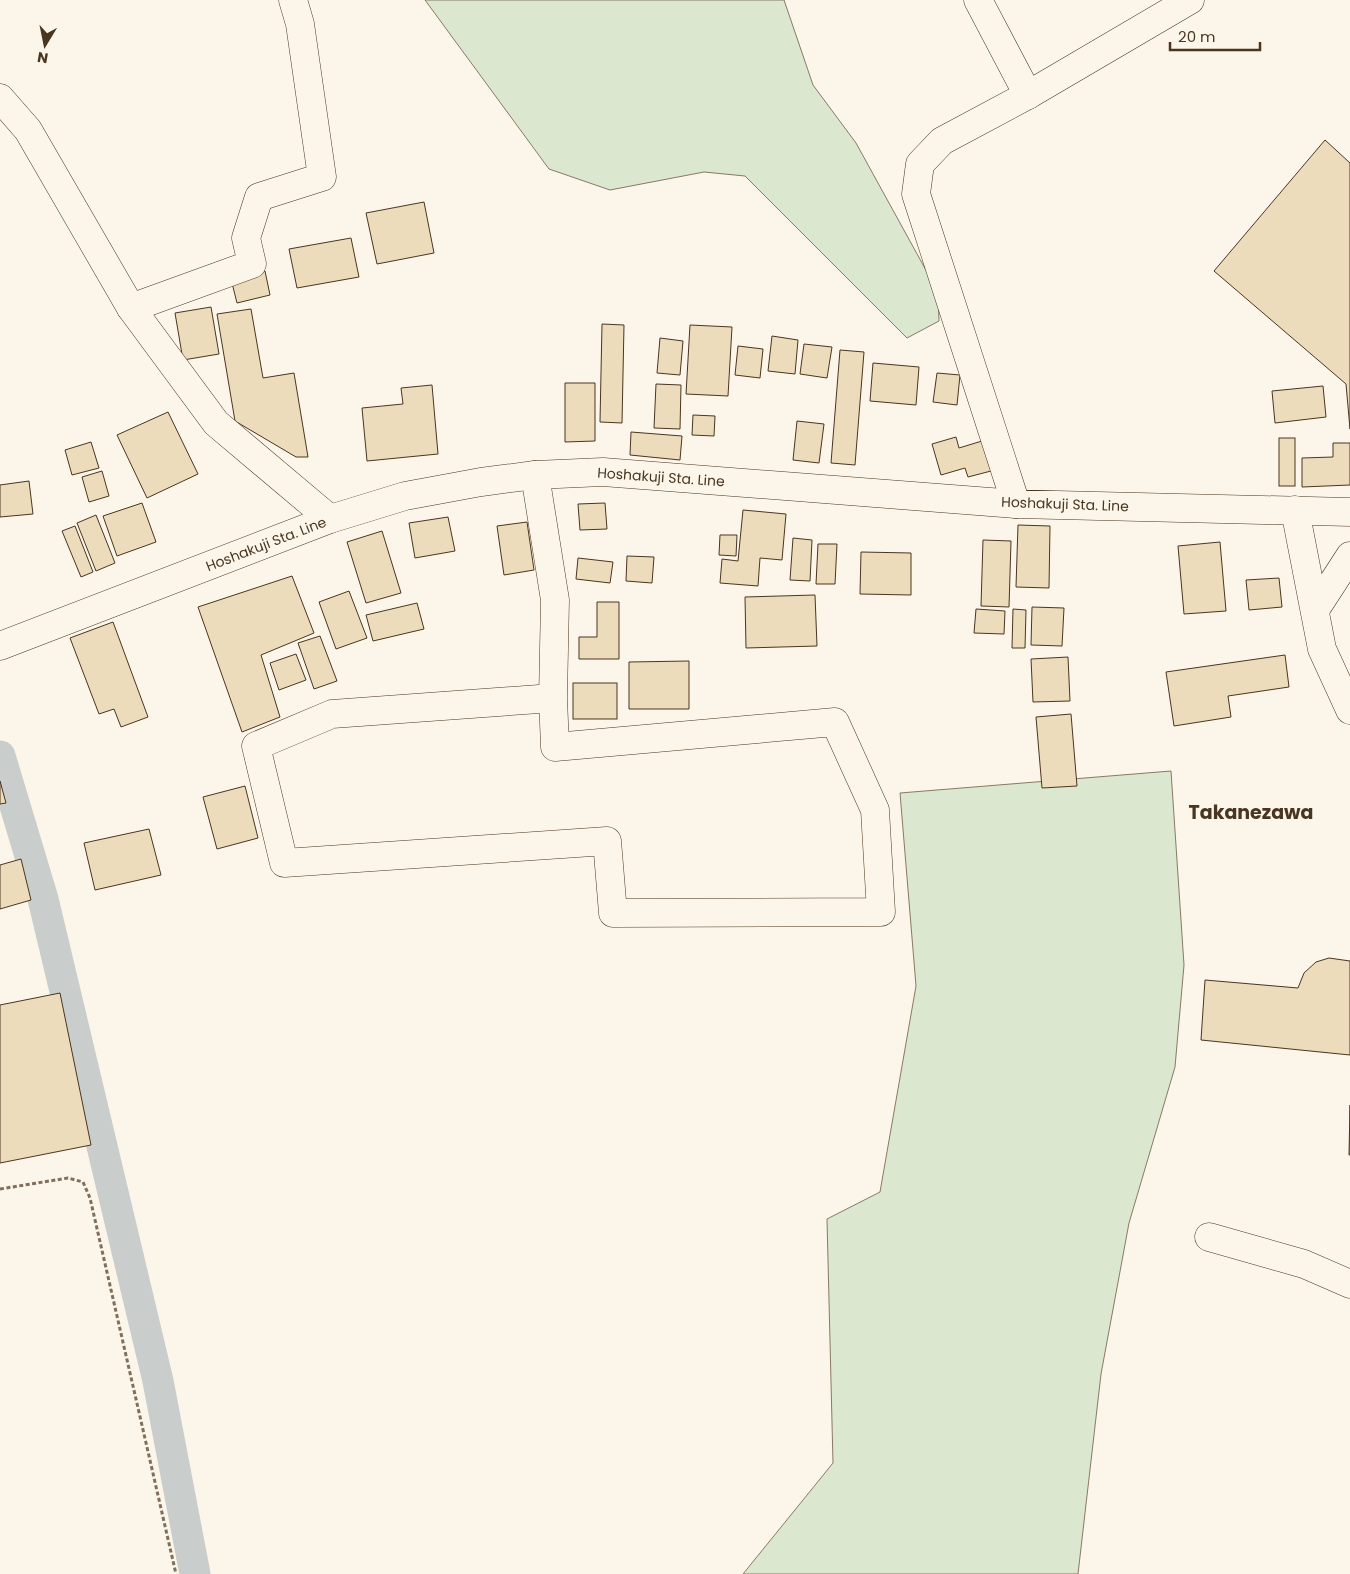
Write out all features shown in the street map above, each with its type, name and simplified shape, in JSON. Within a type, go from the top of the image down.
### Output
[{"type":"street","points":[[131,308],[252,264],[246,238],[259,197],[322,177],[300,24],[293,0]]},
{"type":"street","points":[[978,0],[1028,95]]},
{"type":"street","points":[[1016,504],[916,194],[920,164],[942,141],[1028,95],[1190,0]]},
{"type":"street","points":[[0,98],[28,130],[131,308],[216,423],[330,519]]},
{"type":"street","name":"Hoshakuji Sta. Line","points":[[0,646],[330,519],[405,496],[481,482],[535,475],[603,472],[1016,504],[1350,512]]},
{"type":"street","points":[[535,475],[555,600],[552,698],[554,747],[835,722],[875,810],[881,912],[613,913],[607,842],[284,863],[256,746],[332,714],[552,698]]},
{"type":"street","points":[[1295,510],[1322,649],[1350,710]]},
{"type":"street","points":[[1315,610],[1350,556]]},
{"type":"street","points":[[1209,1237],[1304,1264],[1350,1284]]},
{"type":"path","points":[[0,1189],[68,1178],[84,1182],[90,1198],[176,1574]]},
{"type":"green space","points":[[425,0],[784,0],[813,85],[856,143],[938,292],[939,321],[907,338],[745,176],[704,172],[610,190],[549,169]]},
{"type":"green space","points":[[1171,771],[1184,965],[1175,1067],[1129,1223],[1101,1374],[1078,1574],[743,1574],[833,1463],[827,1219],[880,1192],[916,986],[900,793]]},
{"type":"building","points":[[1325,140],[1350,163],[1350,429],[1346,384],[1214,271]]},
{"type":"building","points":[[424,202],[434,253],[377,264],[366,213]]},
{"type":"building","points":[[351,238],[359,277],[297,288],[289,249]]},
{"type":"building","points":[[265,271],[270,295],[237,303],[231,279]]},
{"type":"building","points":[[211,307],[219,354],[183,360],[175,313]]},
{"type":"building","points":[[251,309],[263,378],[294,373],[308,457],[296,457],[235,421],[217,314]]},
{"type":"building","points":[[602,324],[624,325],[622,423],[600,422]]},
{"type":"building","points":[[690,325],[732,327],[728,396],[686,394]]},
{"type":"building","points":[[772,336],[798,340],[795,374],[768,371]]},
{"type":"building","points":[[660,338],[683,341],[680,375],[657,373]]},
{"type":"building","points":[[804,344],[832,347],[827,378],[800,374]]},
{"type":"building","points":[[738,346],[763,349],[760,378],[735,375]]},
{"type":"building","points":[[840,350],[864,352],[855,465],[831,463]]},
{"type":"building","points":[[873,363],[919,367],[916,405],[870,401]]},
{"type":"building","points":[[937,373],[960,375],[957,405],[933,402]]},
{"type":"building","points":[[565,383],[595,383],[595,441],[565,442]]},
{"type":"building","points":[[656,384],[681,385],[680,429],[654,428]]},
{"type":"building","points":[[432,385],[438,454],[367,461],[362,408],[403,404],[401,388]]},
{"type":"building","points":[[1323,386],[1326,417],[1275,423],[1272,391]]},
{"type":"building","points":[[168,412],[198,474],[147,498],[117,435]]},
{"type":"building","points":[[693,415],[715,416],[714,436],[692,435]]},
{"type":"building","points":[[797,421],[824,424],[819,463],[793,460]]},
{"type":"building","points":[[631,432],[682,436],[680,460],[630,455]]},
{"type":"building","points":[[956,437],[959,448],[982,441],[991,471],[968,477],[965,468],[941,475],[932,444]]},
{"type":"building","points":[[1279,438],[1295,438],[1295,486],[1279,486]]},
{"type":"building","points":[[91,442],[99,468],[72,475],[65,450]]},
{"type":"building","points":[[1333,443],[1350,443],[1350,485],[1302,487],[1302,458],[1333,457]]},
{"type":"building","points":[[102,471],[109,496],[89,502],[82,477]]},
{"type":"building","points":[[29,481],[33,514],[0,517],[0,485]]},
{"type":"building","points":[[142,503],[156,542],[117,556],[103,516]]},
{"type":"building","points":[[605,503],[607,529],[580,530],[578,504]]},
{"type":"building","points":[[743,510],[786,514],[782,560],[760,558],[758,586],[720,583],[722,559],[738,561]]},
{"type":"building","points":[[96,515],[115,563],[96,571],[77,523]]},
{"type":"building","points":[[448,517],[455,551],[415,558],[409,523]]},
{"type":"building","points":[[527,522],[534,570],[504,575],[497,526]]},
{"type":"building","points":[[1018,525],[1050,526],[1049,588],[1016,587]]},
{"type":"building","points":[[75,526],[93,572],[81,577],[62,531]]},
{"type":"building","points":[[382,531],[401,593],[366,603],[347,542]]},
{"type":"building","points":[[720,535],[737,535],[736,556],[719,555]]},
{"type":"building","points":[[793,538],[812,540],[810,581],[790,580]]},
{"type":"building","points":[[983,540],[1011,541],[1009,607],[981,606]]},
{"type":"building","points":[[1220,542],[1226,611],[1184,614],[1178,546]]},
{"type":"building","points":[[818,544],[837,544],[835,584],[816,584]]},
{"type":"building","points":[[861,552],[911,553],[911,595],[860,594]]},
{"type":"building","points":[[627,556],[654,557],[652,583],[626,581]]},
{"type":"building","points":[[578,558],[613,562],[610,583],[576,579]]},
{"type":"building","points":[[292,576],[314,633],[261,655],[280,717],[242,732],[198,607]]},
{"type":"building","points":[[1279,578],[1282,607],[1249,610],[1246,580]]},
{"type":"building","points":[[349,591],[367,638],[336,649],[319,602]]},
{"type":"building","points":[[815,595],[817,646],[746,648],[745,597]]},
{"type":"building","points":[[597,602],[619,602],[619,659],[579,659],[579,637],[597,637]]},
{"type":"building","points":[[417,603],[424,629],[373,641],[366,615]]},
{"type":"building","points":[[1032,607],[1064,608],[1062,646],[1031,645]]},
{"type":"building","points":[[976,609],[1005,611],[1004,634],[974,633]]},
{"type":"building","points":[[1013,609],[1026,610],[1025,648],[1012,648]]},
{"type":"building","points":[[113,622],[148,717],[121,727],[114,709],[99,714],[70,638]]},
{"type":"building","points":[[320,636],[337,681],[314,689],[298,643]]},
{"type":"building","points":[[296,654],[306,680],[279,690],[270,663]]},
{"type":"building","points":[[1285,655],[1289,687],[1228,696],[1231,717],[1174,726],[1166,672]]},
{"type":"building","points":[[1068,657],[1070,701],[1033,702],[1031,659]]},
{"type":"building","points":[[689,661],[689,709],[629,709],[629,662]]},
{"type":"building","points":[[573,683],[617,683],[617,719],[573,719]]},
{"type":"building","points":[[1071,714],[1077,786],[1042,788],[1036,717]]},
{"type":"building","points":[[0,781],[6,803],[0,804]]},
{"type":"building","points":[[245,786],[258,838],[217,849],[203,797]]},
{"type":"building","points":[[149,829],[161,875],[95,890],[84,843]]},
{"type":"building","points":[[21,859],[31,900],[0,909],[0,865]]},
{"type":"building","points":[[1329,958],[1350,961],[1350,1055],[1201,1040],[1205,980],[1298,988],[1304,973],[1316,962]]},
{"type":"building","points":[[60,993],[91,1145],[0,1163],[0,1005]]},
{"type":"building","points":[[1350,1105],[1350,1155],[1349,1155]]},
{"type":"waterway","points":[[0,756],[43,899],[158,1381],[195,1574]]},
{"type":"district","name":"Takanezawa","points":[[1251,812]]}]
